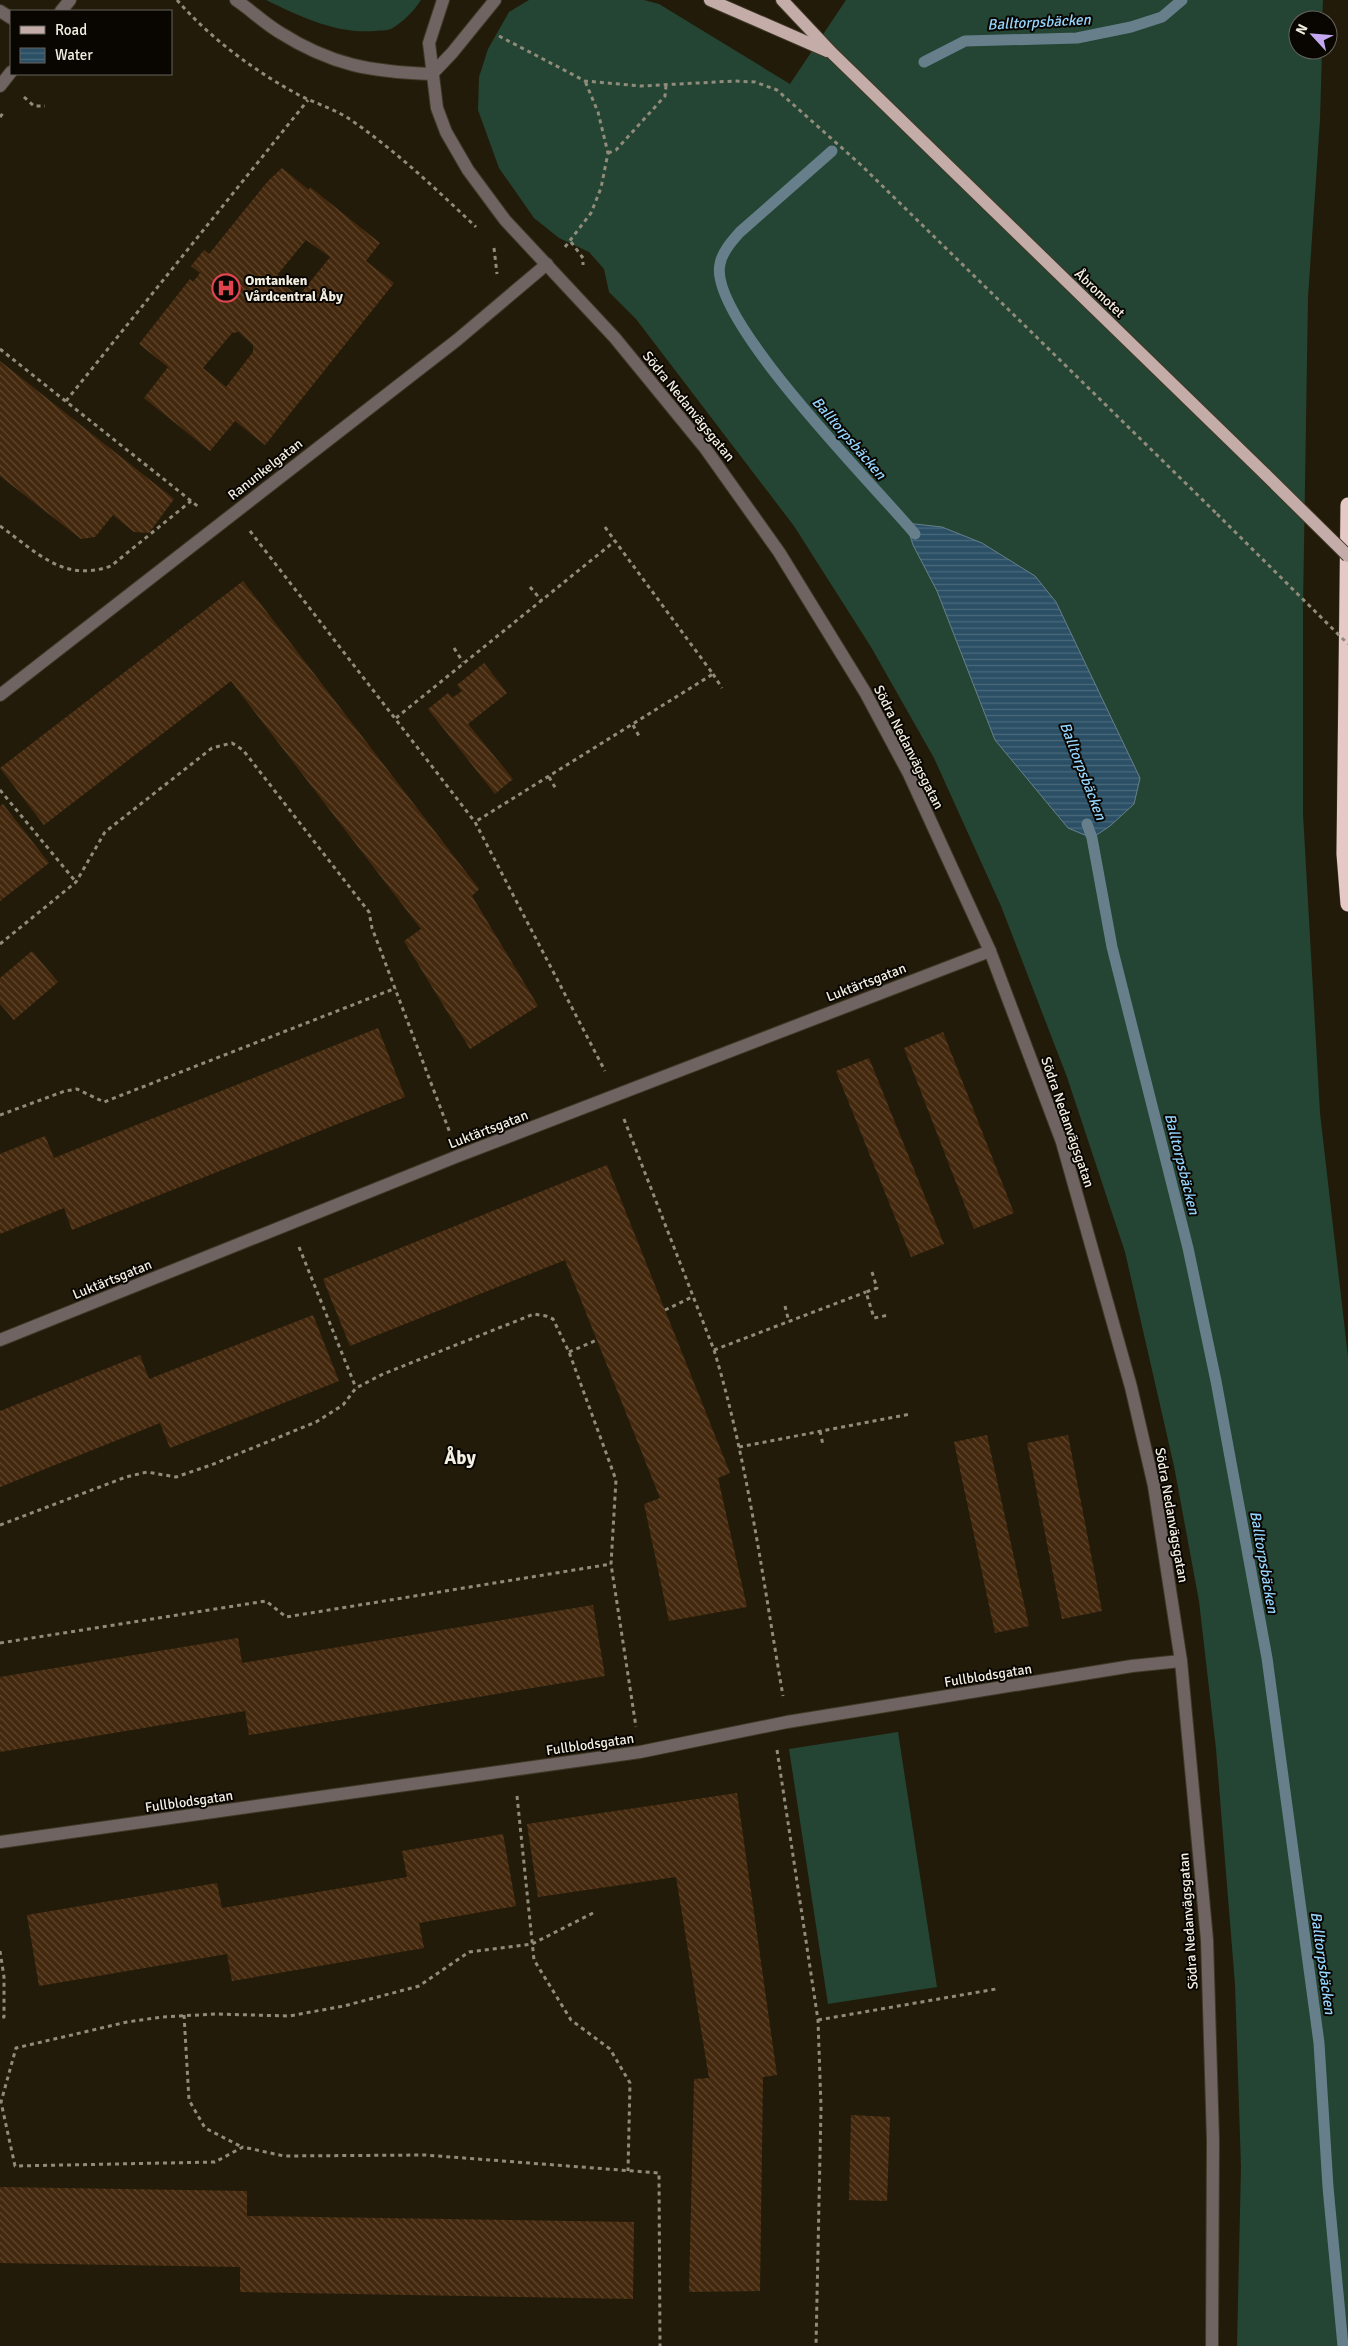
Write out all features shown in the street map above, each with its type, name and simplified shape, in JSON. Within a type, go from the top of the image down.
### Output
[{"type":"highway","points":[[1348,505],[1344,806],[1348,904]]},
{"type":"main road","name":"Åbromotet","points":[[710,0],[832,53]]},
{"type":"main road","name":"Åbromotet","points":[[782,0],[832,53],[1348,556]]},
{"type":"street","points":[[62,10],[70,0]]},
{"type":"street","points":[[236,0],[279,32],[325,58],[355,67],[395,73],[432,74],[476,24],[494,0]]},
{"type":"street","name":"Södra Nedanvägsgatan","points":[[443,0],[429,43],[438,108],[446,132],[468,170],[505,220],[615,338],[705,448],[779,552],[865,692],[909,774],[990,951],[1062,1142],[1131,1387],[1154,1486],[1181,1661],[1207,1940],[1214,2140],[1212,2346]]},
{"type":"street","points":[[0,86],[10,73]]},
{"type":"street","name":"Ranunkelgatan","points":[[0,695],[457,340],[547,264]]},
{"type":"street","name":"Luktärtsgatan","points":[[0,1340],[458,1156],[990,951]]},
{"type":"street","name":"Fullblodsgatan","points":[[0,1842],[640,1752],[775,1724],[1132,1666],[1181,1661]]},
{"type":"path","points":[[178,0],[194,19],[245,61],[278,84],[348,118],[433,186],[482,233]]},
{"type":"path","points":[[476,24],[585,81],[642,86],[735,81],[755,82],[777,90],[868,172],[1348,644]]},
{"type":"path","points":[[547,264],[571,242],[591,212],[602,188],[608,153],[598,112],[585,81]]},
{"type":"path","points":[[608,153],[616,150],[665,96],[666,86]]},
{"type":"path","points":[[19,93],[34,106],[45,106]]},
{"type":"path","points":[[66,401],[308,100]]},
{"type":"path","points":[[494,244],[496,273],[513,293]]},
{"type":"path","points":[[0,349],[191,501],[216,527]]},
{"type":"path","points":[[0,526],[54,564],[82,573],[111,566],[191,501]]},
{"type":"path","points":[[605,527],[722,688]]},
{"type":"path","points":[[396,718],[615,541]]},
{"type":"path","points":[[530,587],[542,601]]},
{"type":"path","points":[[454,648],[463,662]]},
{"type":"path","points":[[475,822],[713,674]]},
{"type":"path","points":[[633,725],[640,738]]},
{"type":"path","points":[[0,944],[76,882],[105,832],[212,748],[232,743],[243,750],[369,912],[372,928],[458,1156]]},
{"type":"path","points":[[549,776],[556,789]]},
{"type":"path","points":[[0,790],[76,882]]},
{"type":"path","points":[[0,1115],[77,1089],[104,1102],[396,988]]},
{"type":"path","points":[[290,1223],[356,1388]]},
{"type":"path","points":[[714,1350],[877,1288],[872,1272]]},
{"type":"path","points":[[866,1292],[874,1318],[889,1315]]},
{"type":"path","points":[[665,1310],[692,1296]]},
{"type":"path","points":[[785,1306],[789,1322]]},
{"type":"path","points":[[0,1525],[126,1477],[147,1472],[176,1478],[211,1465],[316,1422],[343,1405],[356,1388],[383,1374],[534,1314],[546,1316],[553,1319],[569,1352],[616,1480],[611,1564],[640,1752]]},
{"type":"path","points":[[569,1352],[597,1340]]},
{"type":"path","points":[[739,1447],[910,1414]]},
{"type":"path","points":[[820,1431],[823,1445]]},
{"type":"path","points":[[0,1643],[266,1600],[286,1617],[611,1564]]},
{"type":"path","points":[[775,1724],[818,2020],[821,2107],[816,2346]]},
{"type":"path","points":[[515,1770],[534,1960],[571,2020],[610,2048],[630,2083],[628,2171]]},
{"type":"path","points":[[242,2147],[215,2162],[15,2166],[1,2102],[16,2048],[127,2022],[215,2014],[289,2016],[344,2006],[419,1986],[469,1952],[532,1944],[593,1913]]},
{"type":"path","points":[[0,1951],[4,1977],[4,2017],[0,2018]]},
{"type":"path","points":[[818,2020],[996,1989]]},
{"type":"path","points":[[184,2016],[189,2100],[205,2128],[242,2147],[284,2156],[425,2154],[660,2173],[660,2346]]},
{"type":"green space","points":[[266,0],[421,0],[408,16],[391,29],[361,31],[346,30],[319,23]]},
{"type":"green space","points":[[529,0],[644,0],[659,4],[790,84],[846,0],[1323,0],[1322,10],[1288,10],[1288,60],[1322,60],[1320,120],[1308,297],[1303,607],[1303,814],[1320,1113],[1348,1357],[1348,2346],[1237,2346],[1241,2167],[1235,1984],[1216,1749],[1199,1601],[1174,1466],[1125,1252],[1067,1077],[1001,906],[934,758],[871,647],[794,526],[636,319],[609,292],[604,269],[589,252],[559,238],[534,218],[499,168],[478,110],[479,77],[488,49],[509,12]]},
{"type":"green space","points":[[898,1732],[937,1987],[828,2004],[789,1749]]},
{"type":"water","points":[[906,523],[942,527],[982,543],[1035,576],[1056,602],[1140,778],[1134,804],[1110,826],[1092,838],[1068,828],[995,740],[937,591],[913,545]]},
{"type":"building","points":[[282,168],[309,190],[310,187],[380,243],[366,261],[394,283],[265,445],[235,421],[210,451],[144,398],[168,367],[139,344],[190,279],[193,282],[200,273],[191,266],[204,250],[209,254],[268,181]],"holes":[[[306,240],[330,257],[302,292],[294,293],[278,280],[278,274]],[[239,332],[253,345],[253,352],[226,387],[203,368],[232,333]]]},
{"type":"building","points":[[0,361],[174,499],[149,533],[134,532],[113,515],[95,537],[81,539],[0,476]]},
{"type":"building","points":[[243,581],[479,889],[472,896],[538,1006],[470,1049],[404,941],[421,929],[231,681],[44,825],[0,768]]},
{"type":"building","points":[[484,663],[507,693],[468,724],[513,779],[495,794],[428,709],[448,693],[452,698],[462,691],[457,685]]},
{"type":"building","points":[[3,804],[49,863],[0,901],[0,806]]},
{"type":"building","points":[[32,951],[58,982],[14,1020],[0,1004],[0,978]]},
{"type":"building","points":[[378,1028],[405,1097],[72,1230],[64,1208],[0,1234],[0,1154],[45,1136],[54,1158]]},
{"type":"building","points":[[943,1032],[1014,1213],[974,1229],[904,1048]]},
{"type":"building","points":[[869,1058],[944,1244],[911,1257],[836,1071]]},
{"type":"building","points":[[607,1165],[730,1473],[718,1478],[747,1607],[669,1621],[644,1504],[660,1498],[565,1260],[350,1346],[323,1279]]},
{"type":"building","points":[[313,1315],[339,1381],[170,1448],[160,1423],[0,1487],[0,1411],[140,1355],[149,1379]]},
{"type":"building","points":[[987,1435],[1029,1626],[995,1633],[954,1442]]},
{"type":"building","points":[[1068,1435],[1102,1611],[1062,1619],[1027,1443]]},
{"type":"building","points":[[593,1605],[605,1676],[249,1735],[245,1711],[0,1752],[0,1677],[238,1638],[242,1663]]},
{"type":"building","points":[[737,1793],[777,2075],[763,2077],[760,2291],[689,2292],[694,2079],[709,2078],[676,1877],[538,1897],[527,1824]]},
{"type":"building","points":[[503,1834],[516,1906],[419,1923],[424,1948],[232,1981],[227,1954],[39,1986],[27,1915],[217,1883],[222,1908],[407,1877],[402,1851]]},
{"type":"building","points":[[851,2115],[890,2117],[887,2201],[849,2200]]},
{"type":"building","points":[[0,2187],[247,2191],[247,2216],[634,2222],[633,2299],[240,2292],[240,2267],[0,2263]]},
{"type":"waterway","name":"Balltorpsbäcken","points":[[924,62],[965,41],[1077,38],[1131,27],[1162,17],[1182,0]]},
{"type":"waterway","name":"Balltorpsbäcken","points":[[832,151],[740,232],[731,243],[723,255],[720,264],[723,289],[740,322],[766,361],[798,402],[915,534]]},
{"type":"waterway","name":"Balltorpsbäcken","points":[[1087,824],[1092,838],[1112,947],[1188,1248],[1216,1381],[1267,1658],[1319,2043],[1328,2187],[1343,2346]]},
{"type":"place","name":"Omtanken Vårdcentral Åby","points":[[226,288]]},
{"type":"district","name":"Åby","points":[[460,1457]]}]
